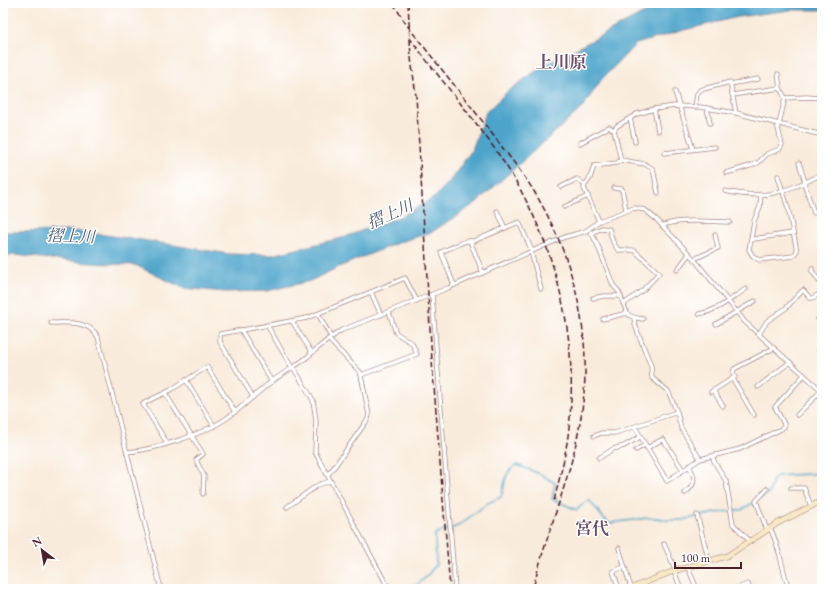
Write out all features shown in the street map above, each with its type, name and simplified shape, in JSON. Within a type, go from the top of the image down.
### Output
[{"type":"main road","points":[[630,589],[642,587],[675,571],[727,556],[769,529],[822,501]]},
{"type":"street","points":[[726,173],[758,163],[767,154],[780,149],[782,145],[778,124],[785,98],[780,88],[778,74]]},
{"type":"street","points":[[695,107],[697,94],[700,90],[730,82],[730,84],[758,78]]},
{"type":"street","points":[[730,84],[736,113]]},
{"type":"street","points":[[732,95],[780,88]]},
{"type":"street","points":[[675,92],[678,106],[693,149]]},
{"type":"street","points":[[785,98],[822,98]]},
{"type":"street","points":[[614,130],[617,126],[630,118],[654,109],[678,106],[707,108],[736,113],[822,135]]},
{"type":"street","points":[[707,108],[710,123]]},
{"type":"street","points":[[654,109],[658,131]]},
{"type":"street","points":[[630,118],[635,142]]},
{"type":"street","points":[[580,143],[609,126],[614,130],[621,160]]},
{"type":"street","points":[[664,153],[715,147]]},
{"type":"street","points":[[598,221],[584,188],[590,178],[594,166],[617,163],[621,160],[645,164],[651,167],[654,172],[658,193]]},
{"type":"street","points":[[799,163],[814,213]]},
{"type":"street","points":[[725,191],[742,194],[770,194],[804,182],[822,173]]},
{"type":"street","points":[[761,194],[760,207],[754,222],[749,250],[752,256],[759,260],[793,256],[797,250],[792,233],[788,208],[778,176]]},
{"type":"street","points":[[561,187],[577,179],[585,185]]},
{"type":"street","points":[[614,188],[622,189],[626,210]]},
{"type":"street","points":[[564,207],[588,196]]},
{"type":"street","points":[[590,231],[598,221],[626,210],[634,208],[645,210],[694,259],[745,322],[822,391],[797,415]]},
{"type":"street","points":[[497,211],[505,228]]},
{"type":"street","points":[[662,226],[680,221],[730,222]]},
{"type":"street","points":[[454,285],[441,252],[466,241],[474,241],[519,222],[531,252],[541,289]]},
{"type":"street","points":[[127,452],[150,449],[214,426],[235,412],[272,382],[342,330],[432,295],[565,237],[602,228],[609,229],[613,242],[618,250],[635,251],[659,273],[643,290],[624,304]]},
{"type":"street","points":[[590,231],[598,246],[611,280],[621,296],[626,313],[628,316],[643,319]]},
{"type":"street","points":[[751,241],[754,239],[792,233]]},
{"type":"street","points":[[694,259],[718,248],[715,235]]},
{"type":"street","points":[[470,241],[483,273]]},
{"type":"street","points":[[677,270],[689,254]]},
{"type":"street","points":[[812,268],[812,271],[822,285]]},
{"type":"street","points":[[253,397],[220,342],[220,334],[307,318],[405,278],[417,301]]},
{"type":"street","points":[[699,314],[708,312],[729,302],[746,289]]},
{"type":"street","points":[[759,334],[767,321],[786,308],[803,290],[810,298],[813,298],[822,292]]},
{"type":"street","points":[[371,292],[382,314]]},
{"type":"street","points":[[432,295],[455,589]]},
{"type":"street","points":[[593,298],[604,296],[621,296]]},
{"type":"street","points":[[716,324],[755,301]]},
{"type":"street","points":[[361,375],[417,354],[412,343],[396,333],[389,312]]},
{"type":"street","points":[[602,319],[626,313]]},
{"type":"street","points":[[318,314],[330,338],[360,372],[369,415],[368,419],[327,475]]},
{"type":"street","points":[[634,318],[635,325],[651,366],[652,378],[668,391],[677,412],[681,428],[700,459]]},
{"type":"street","points":[[818,319],[822,322]]},
{"type":"street","points":[[292,321],[312,353]]},
{"type":"street","points":[[51,322],[80,323],[96,333],[98,337],[161,589]]},
{"type":"street","points":[[267,325],[313,400],[316,421],[315,452],[389,589]]},
{"type":"street","points":[[242,330],[272,382]]},
{"type":"street","points":[[754,415],[733,379],[735,378],[733,373],[734,369],[774,348]]},
{"type":"street","points":[[822,348],[818,351],[822,356]]},
{"type":"street","points":[[758,386],[790,362]]},
{"type":"street","points":[[167,443],[144,404],[207,367],[235,412]]},
{"type":"street","points":[[635,427],[667,480],[700,459],[740,449],[781,430],[784,427],[784,424],[775,407],[804,375]]},
{"type":"street","points":[[723,406],[712,391],[733,379]]},
{"type":"street","points":[[186,380],[214,426]]},
{"type":"street","points":[[165,393],[202,454],[196,460],[204,476],[203,494]]},
{"type":"street","points":[[594,436],[601,433],[615,433],[677,412]]},
{"type":"street","points":[[599,458],[613,449],[624,446],[640,437]]},
{"type":"street","points":[[636,450],[663,439],[683,470]]},
{"type":"street","points":[[712,456],[726,481],[733,524],[750,541]]},
{"type":"street","points":[[685,493],[692,488],[694,483],[694,476],[689,466]]},
{"type":"street","points":[[287,507],[318,485],[330,481]]},
{"type":"street","points":[[791,488],[804,488],[812,506]]},
{"type":"street","points":[[767,489],[756,501],[779,548],[785,576],[790,589]]},
{"type":"street","points":[[697,515],[708,561]]},
{"type":"street","points":[[664,544],[679,584],[683,589]]},
{"type":"street","points":[[619,548],[630,589]]},
{"type":"street","points":[[619,589],[613,571],[624,567]]},
{"type":"street","points":[[688,568],[697,589]]},
{"type":"street","points":[[735,589],[748,584],[750,589]]},
{"type":"water","name":"摺上川","points":[[679,3],[822,3],[822,10],[790,10],[738,17],[684,30],[636,44],[602,79],[582,108],[476,203],[432,232],[400,242],[341,266],[310,281],[267,291],[224,292],[183,288],[135,265],[89,263],[14,255],[3,257],[3,232],[72,231],[136,239],[229,254],[272,255],[342,238],[402,216],[435,197],[449,182],[472,150],[486,112],[508,91],[543,66],[646,12]]},
{"type":"waterway","points":[[409,589],[424,579],[436,564],[435,534],[458,526],[488,503],[501,497],[507,475],[509,471],[517,465],[540,474],[555,483],[552,499],[577,510],[585,502],[590,501],[605,520],[610,523],[648,518],[682,520],[715,513],[741,510],[756,501]]},
{"type":"waterway","points":[[761,498],[769,493],[773,480],[777,476],[822,473]]},
{"type":"railway","points":[[393,3],[406,24],[493,135],[535,193],[549,218],[560,244],[570,270],[577,298],[585,354],[585,382],[582,410],[567,478],[545,544],[533,589]]},
{"type":"railway","points":[[408,3],[411,58],[416,96],[432,361],[450,589]]},
{"type":"railway","points":[[409,37],[499,155],[519,187],[549,254],[567,325],[571,362],[571,399],[568,436],[564,461],[554,501]]},
{"type":"district","name":"上川原","points":[[561,62]]},
{"type":"district","name":"宮代","points":[[592,528]]}]
